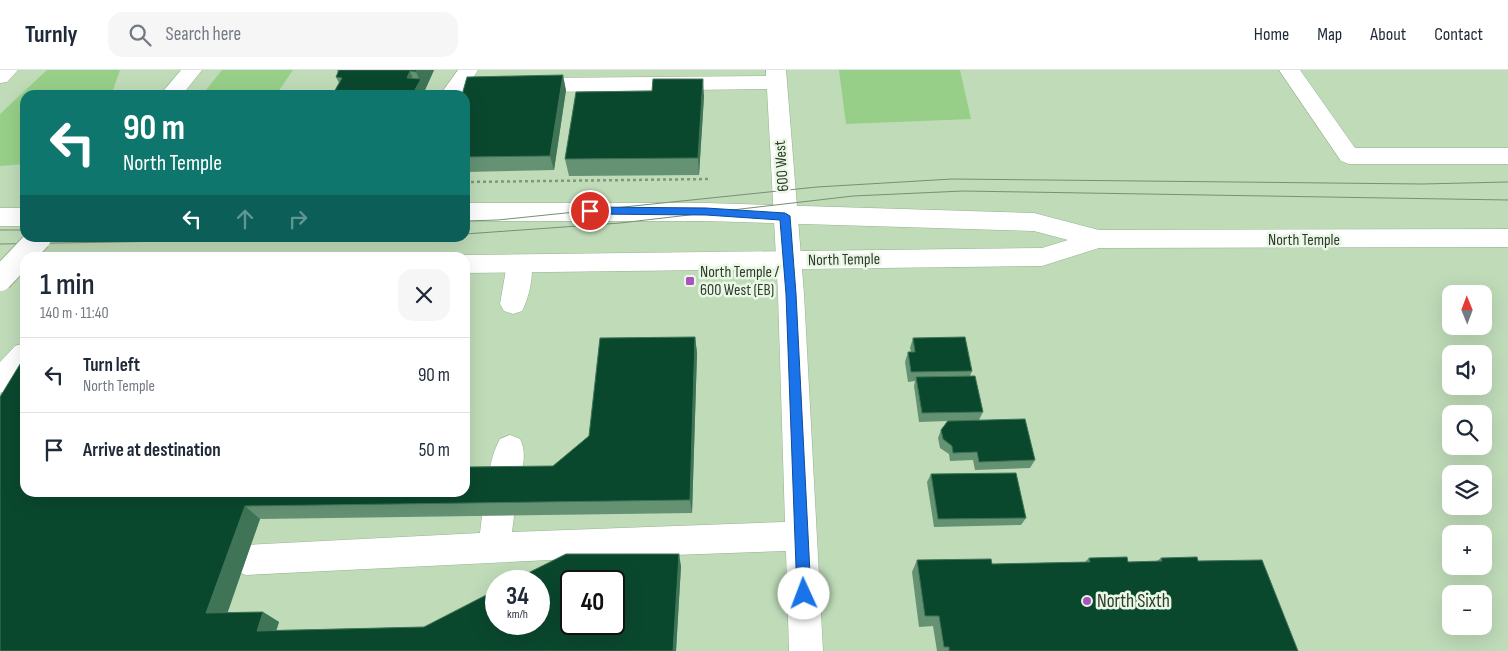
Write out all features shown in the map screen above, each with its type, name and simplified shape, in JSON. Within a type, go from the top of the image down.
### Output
[{"type":"main road","points":[[0,77],[8,70]]},
{"type":"main road","points":[[176,90],[192,70]]},
{"type":"main road","points":[[454,90],[468,70]]},
{"type":"main road","points":[[1289,70],[1348,156],[1508,156]]},
{"type":"main road","points":[[540,85],[776,76]]},
{"type":"main road","name":"600 West","points":[[776,76],[789,261],[806,651]]},
{"type":"main road","name":"North Temple","points":[[470,212],[706,212],[785,216],[1034,222],[1099,239],[1508,238]]},
{"type":"main road","points":[[0,217],[20,217]]},
{"type":"main road","name":"North Temple","points":[[470,264],[1042,257],[1099,239]]},
{"type":"main road","points":[[26,252],[35,242]]},
{"type":"main road","points":[[0,279],[20,258]]},
{"type":"main road","points":[[513,304],[520,264]]},
{"type":"main road","points":[[0,266],[20,266]]},
{"type":"main road","points":[[0,381],[20,359]]},
{"type":"main road","points":[[504,480],[510,448]]},
{"type":"main road","points":[[494,548],[498,516]]},
{"type":"main road","points":[[246,560],[802,536]]},
{"type":"path","points":[[470,182],[711,179]]},
{"type":"green space","points":[[47,70],[120,70],[113,90],[26,90]]},
{"type":"green space","points":[[222,70],[293,70],[279,90],[206,90]]},
{"type":"green space","points":[[839,70],[960,70],[971,119],[846,124]]},
{"type":"green space","points":[[20,95],[20,164],[0,166],[0,114]]},
{"type":"building","points":[[339,70],[417,70],[416,72],[410,71],[407,78],[421,79],[415,90],[335,90],[342,78],[336,77]]},
{"type":"building","points":[[563,75],[550,156],[470,157],[470,90],[463,90],[467,77]]},
{"type":"building","points":[[653,79],[703,79],[698,158],[565,159],[576,92],[652,91]]},
{"type":"building","points":[[695,337],[690,500],[245,506],[206,613],[263,612],[257,631],[424,627],[485,596],[485,635],[550,635],[550,570],[534,570],[566,554],[679,554],[673,651],[0,651],[0,397],[20,364],[20,497],[470,497],[470,467],[553,466],[589,436],[600,338]]},
{"type":"building","points":[[965,337],[972,371],[911,372],[908,352],[915,352],[913,338]]},
{"type":"building","points":[[975,376],[983,412],[922,413],[916,377]]},
{"type":"building","points":[[1025,419],[1035,460],[979,462],[977,452],[953,453],[952,446],[943,439],[941,430],[948,421]]},
{"type":"building","points":[[1016,473],[1026,518],[938,519],[931,474]]},
{"type":"building","name":"North Sixth","points":[[1127,557],[1128,562],[1162,561],[1161,558],[1197,557],[1198,561],[1262,560],[1298,651],[949,651],[949,647],[944,647],[939,616],[925,616],[917,560],[991,559],[992,564],[1090,562],[1089,558]]},
{"type":"tram line","points":[[470,221],[498,220],[817,187],[952,179],[1422,184],[1508,182]]},
{"type":"tram line","points":[[470,234],[620,223],[853,196],[963,191],[1508,200]]},
{"type":"tram line","points":[[0,230],[20,230]]},
{"type":"tram line","points":[[0,244],[115,242]]},
{"type":"place","name":"North Temple / 600 West (EB)","points":[[690,281]]},
{"type":"place","name":"North Sixth","points":[[1087,601]]},
{"type":"route","points":[[590,211],[706,212],[785,216],[791,294],[804,594]]}]
